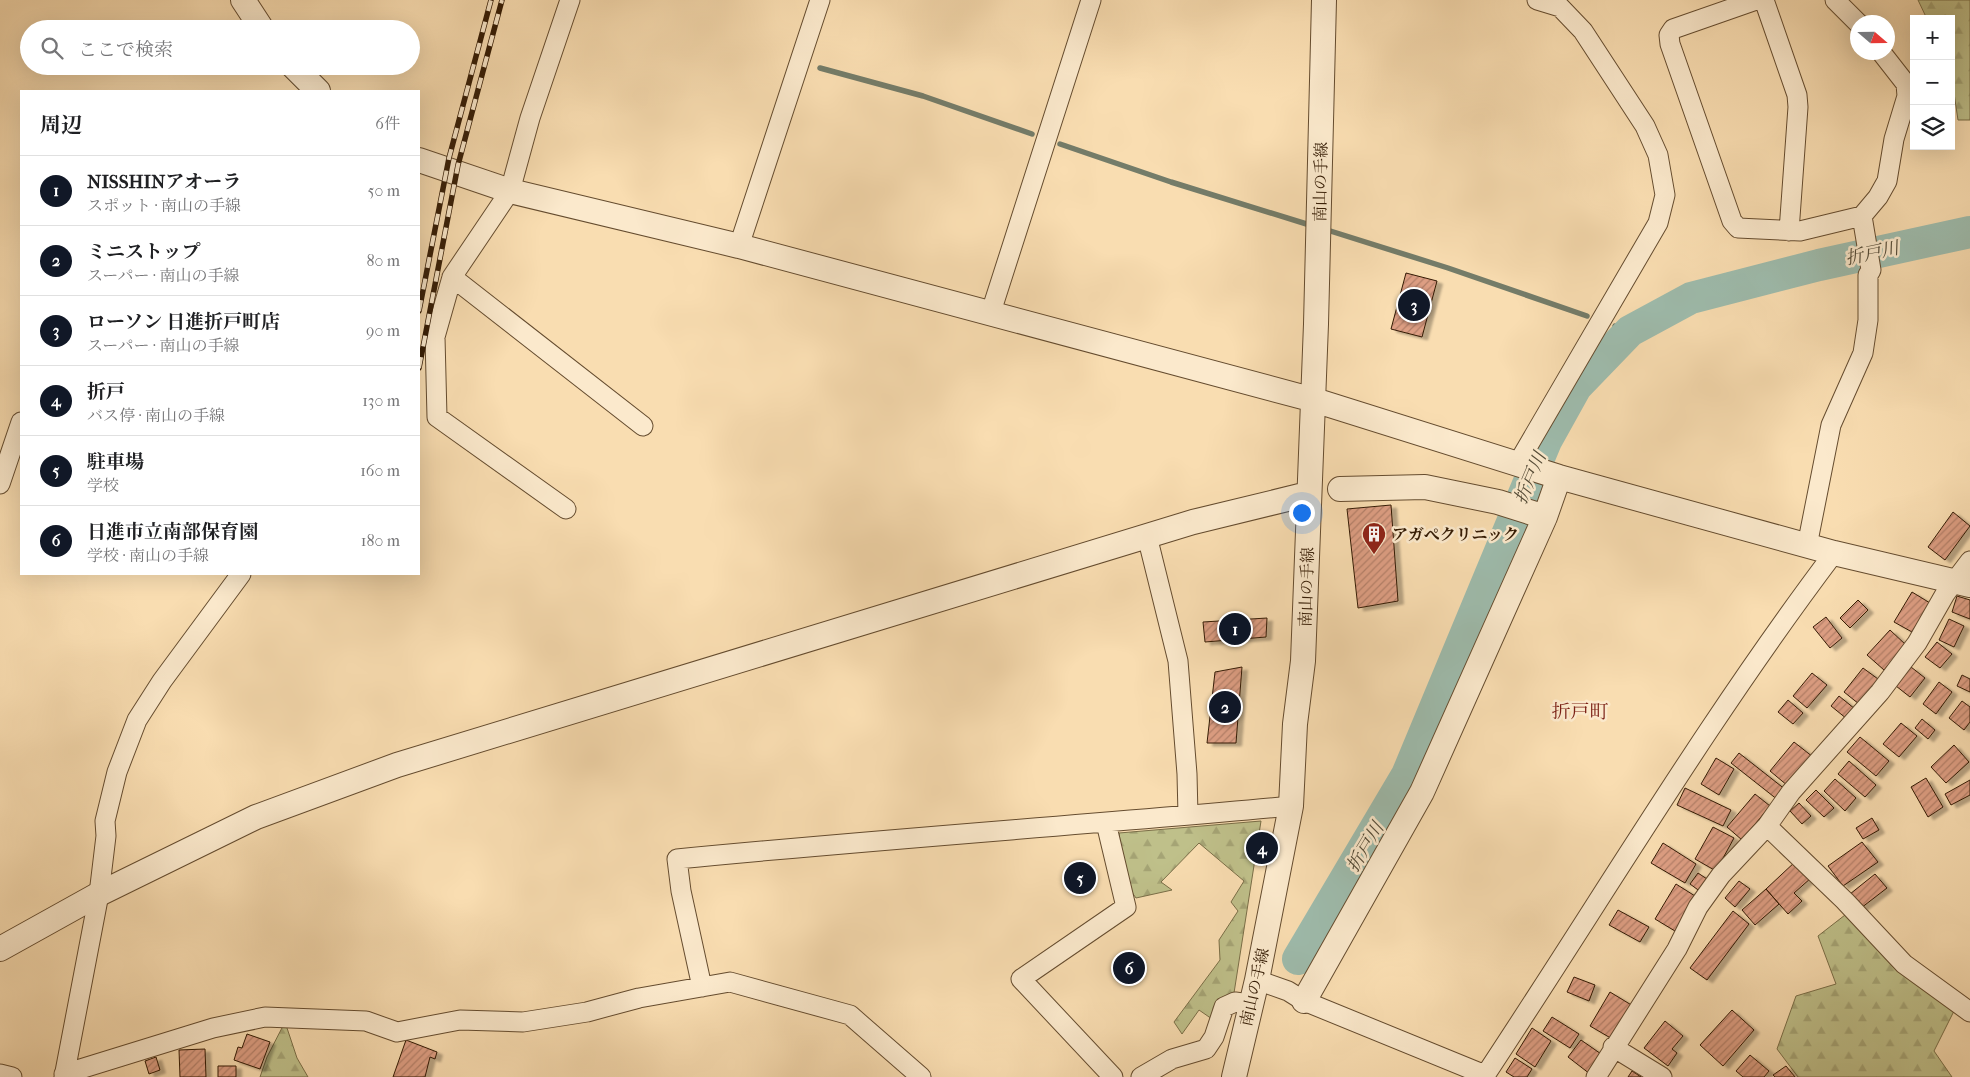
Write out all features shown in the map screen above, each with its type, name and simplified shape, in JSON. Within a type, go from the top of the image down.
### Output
[{"type":"street","points":[[243,0],[256,20]]},
{"type":"street","points":[[566,508],[436,417],[435,337],[452,278],[510,191],[530,118],[570,0]]},
{"type":"street","points":[[739,246],[820,0]]},
{"type":"street","points":[[990,315],[1091,0]]},
{"type":"street","name":"南山の手線","points":[[1234,1077],[1257,980],[1291,806],[1295,724],[1303,660],[1308,494],[1314,400],[1324,0]]},
{"type":"street","points":[[1519,463],[1658,223],[1665,195],[1658,155],[1645,126],[1624,89],[1605,67],[1583,31],[1560,7],[1537,0]]},
{"type":"street","points":[[1756,0],[1673,29],[1669,34],[1670,44],[1732,221],[1738,228],[1789,231],[1819,228],[1862,216],[1878,197],[1887,182],[1894,139],[1907,96],[1906,84],[1887,60]]},
{"type":"street","points":[[1764,0],[1797,95],[1798,107],[1789,231]]},
{"type":"street","points":[[1835,0],[1850,16]]},
{"type":"street","points":[[302,75],[317,90]]},
{"type":"street","points":[[420,165],[510,191],[739,246],[990,315],[1314,400],[1558,476],[1807,546],[1962,583]]},
{"type":"street","points":[[1807,546],[1831,425],[1863,353],[1868,320],[1868,275],[1871,270],[1862,216]]},
{"type":"street","points":[[452,278],[643,426]]},
{"type":"street","points":[[0,484],[20,425]]},
{"type":"street","points":[[1304,1001],[1422,792],[1545,517],[1558,476]]},
{"type":"street","points":[[1340,489],[1425,487],[1498,502],[1545,517]]},
{"type":"street","points":[[0,949],[99,894],[256,817],[397,765],[1193,522],[1308,494]]},
{"type":"street","points":[[1147,536],[1178,661],[1188,815]]},
{"type":"street","points":[[1257,980],[1288,991],[1304,1001],[1484,1076],[1706,736],[1792,608],[1834,553]]},
{"type":"street","points":[[1596,1077],[1677,949],[1698,907],[1721,875],[1766,826],[1791,792],[1898,670],[1962,583],[1970,561]]},
{"type":"street","points":[[240,575],[162,681],[137,720],[117,772],[105,821],[106,836],[99,894],[64,1076],[213,1028],[265,1017],[366,1021],[397,1032],[460,1020],[523,1022],[587,1012],[638,998],[730,982],[850,1015],[869,1029],[921,1077]]},
{"type":"street","points":[[702,986],[681,890],[677,859],[873,840],[1106,823],[1291,806]]},
{"type":"street","points":[[1106,823],[1126,907],[1021,979],[1113,1077]]},
{"type":"street","points":[[1766,826],[1845,901],[1904,964],[1970,1012]]},
{"type":"street","points":[[1141,1077],[1172,1060],[1206,1049],[1214,1037],[1224,1007],[1235,1002],[1250,1004]]},
{"type":"street","points":[[1613,1048],[1662,1077]]},
{"type":"street","points":[[0,1074],[12,1077]]},
{"type":"green space","points":[[1918,0],[1970,0],[1970,120],[1958,120],[1955,100],[1955,15],[1925,15]]},
{"type":"green space","points":[[1261,821],[1234,993],[1214,1028],[1212,1019],[1199,1010],[1182,1034],[1174,1022],[1220,960],[1219,940],[1238,911],[1231,902],[1244,881],[1199,843],[1161,882],[1172,890],[1136,898],[1126,884],[1119,833]]},
{"type":"green space","points":[[1845,915],[1954,1011],[1934,1051],[1952,1077],[1798,1077],[1777,1049],[1796,996],[1836,984],[1818,936]]},
{"type":"green space","points":[[285,1022],[297,1058],[308,1077],[260,1077],[267,1057]]},
{"type":"building","points":[[1406,273],[1437,281],[1422,337],[1391,329]]},
{"type":"building","name":"アガぺクリニック","points":[[1391,505],[1398,601],[1358,608],[1347,509]]},
{"type":"building","points":[[1953,512],[1970,526],[1945,560],[1928,547]]},
{"type":"building","points":[[1912,592],[1930,603],[1912,632],[1894,622]]},
{"type":"building","points":[[1957,596],[1970,600],[1970,619],[1952,612]]},
{"type":"building","points":[[1858,600],[1868,610],[1850,628],[1840,618]]},
{"type":"building","points":[[1826,617],[1842,638],[1830,648],[1813,627]]},
{"type":"building","points":[[1267,618],[1266,637],[1205,642],[1203,622]]},
{"type":"building","points":[[1949,619],[1964,626],[1954,647],[1939,640]]},
{"type":"building","points":[[1890,630],[1906,645],[1884,670],[1867,655]]},
{"type":"building","points":[[1937,642],[1952,654],[1940,668],[1925,657]]},
{"type":"building","points":[[1242,667],[1236,743],[1207,743],[1215,672]]},
{"type":"building","points":[[1911,667],[1925,678],[1910,697],[1896,686]]},
{"type":"building","points":[[1863,668],[1878,679],[1859,704],[1844,692]]},
{"type":"building","points":[[1812,673],[1827,685],[1807,708],[1793,696]]},
{"type":"building","points":[[1962,675],[1970,679],[1970,692],[1957,686]]},
{"type":"building","points":[[1939,682],[1952,692],[1936,714],[1923,704]]},
{"type":"building","points":[[1839,696],[1855,709],[1847,719],[1831,706]]},
{"type":"building","points":[[1788,700],[1803,713],[1793,724],[1778,712]]},
{"type":"building","points":[[1962,701],[1970,707],[1970,722],[1964,730],[1949,718]]},
{"type":"building","points":[[1922,719],[1935,730],[1928,739],[1915,728]]},
{"type":"building","points":[[1901,723],[1917,736],[1899,757],[1883,744]]},
{"type":"building","points":[[1860,737],[1889,761],[1876,776],[1847,752]]},
{"type":"building","points":[[1794,742],[1813,757],[1788,786],[1770,771]]},
{"type":"building","points":[[1954,745],[1969,762],[1946,783],[1931,767]]},
{"type":"building","points":[[1739,753],[1786,790],[1778,800],[1731,763]]},
{"type":"building","points":[[1716,758],[1734,769],[1719,795],[1701,784]]},
{"type":"building","points":[[1849,761],[1876,785],[1865,797],[1838,774]]},
{"type":"building","points":[[1926,778],[1943,807],[1928,817],[1911,787]]},
{"type":"building","points":[[1835,779],[1856,798],[1845,811],[1824,791]]},
{"type":"building","points":[[1970,780],[1970,795],[1951,805],[1945,794]]},
{"type":"building","points":[[1685,788],[1731,810],[1723,826],[1677,805]]},
{"type":"building","points":[[1816,790],[1834,808],[1824,817],[1806,800]]},
{"type":"building","points":[[1755,794],[1770,806],[1742,840],[1727,827]]},
{"type":"building","points":[[1799,803],[1811,816],[1802,824],[1790,811]]},
{"type":"building","points":[[1872,818],[1879,830],[1863,839],[1856,828]]},
{"type":"building","points":[[1713,827],[1734,838],[1716,871],[1695,859]]},
{"type":"building","points":[[1862,842],[1878,862],[1843,886],[1828,866]]},
{"type":"building","points":[[1663,843],[1696,864],[1685,883],[1651,863]]},
{"type":"building","points":[[1796,861],[1811,878],[1794,893],[1802,901],[1788,914],[1766,889]]},
{"type":"building","points":[[1698,873],[1713,883],[1705,895],[1690,884]]},
{"type":"building","points":[[1875,874],[1887,888],[1861,908],[1850,894]]},
{"type":"building","points":[[1739,881],[1750,889],[1735,907],[1725,898]]},
{"type":"building","points":[[1676,884],[1695,896],[1680,934],[1655,919]]},
{"type":"building","points":[[1766,889],[1779,904],[1755,925],[1742,910]]},
{"type":"building","points":[[1618,910],[1649,927],[1640,942],[1609,925]]},
{"type":"building","points":[[1733,911],[1749,924],[1707,980],[1690,968]]},
{"type":"building","points":[[1574,977],[1595,985],[1589,1001],[1567,992]]},
{"type":"building","points":[[1610,992],[1633,1006],[1614,1040],[1590,1026]]},
{"type":"building","points":[[1732,1010],[1754,1030],[1723,1066],[1700,1045]]},
{"type":"building","points":[[1552,1017],[1579,1034],[1570,1048],[1543,1031]]},
{"type":"building","points":[[1665,1021],[1683,1036],[1672,1049],[1677,1053],[1668,1066],[1644,1048]]},
{"type":"building","points":[[1532,1028],[1551,1041],[1535,1067],[1516,1054]]},
{"type":"building","points":[[247,1034],[270,1042],[260,1069],[234,1060],[238,1047],[242,1048]]},
{"type":"building","points":[[406,1040],[437,1052],[435,1059],[430,1057],[425,1077],[393,1077]]},
{"type":"building","points":[[1581,1040],[1604,1056],[1590,1074],[1568,1057]]},
{"type":"building","points":[[205,1049],[206,1077],[180,1077],[179,1050]]},
{"type":"building","points":[[1750,1055],[1769,1071],[1764,1077],[1743,1077],[1736,1071]]},
{"type":"building","points":[[156,1057],[160,1070],[149,1074],[145,1061]]},
{"type":"building","points":[[1515,1058],[1532,1069],[1527,1077],[1514,1077],[1506,1072]]},
{"type":"building","points":[[218,1066],[236,1066],[236,1077],[218,1077]]},
{"type":"building","points":[[1786,1066],[1795,1077],[1775,1077],[1773,1075]]},
{"type":"building","points":[[1632,1071],[1641,1077],[1628,1077]]},
{"type":"waterway","points":[[820,68],[923,96],[1032,134]]},
{"type":"waterway","points":[[1060,144],[1171,182],[1313,226]]},
{"type":"waterway","points":[[1324,229],[1448,268],[1587,316]]},
{"type":"waterway","name":"折戸川","points":[[1298,959],[1407,775],[1546,441],[1576,387],[1630,331],[1691,298],[1819,265],[1970,232]]},
{"type":"waterway","points":[[1615,326],[1630,331]]},
{"type":"railway","points":[[420,306],[449,158],[491,0]]},
{"type":"railway","points":[[420,363],[458,165],[502,0]]},
{"type":"place","name":"ローソン 日進折戸町店","points":[[1414,305]]},
{"type":"place","name":"アガぺクリニック","points":[[1374,555]]},
{"type":"place","name":"NISSHINアオーラ","points":[[1235,629]]},
{"type":"place","name":"ミニストップ","points":[[1225,707]]},
{"type":"place","name":"折戸","points":[[1262,848]]},
{"type":"place","name":"駐車場","points":[[1080,878]]},
{"type":"place","name":"日進市立南部保育園","points":[[1129,968]]},
{"type":"district","name":"折戸町","points":[[1580,711]]}]
